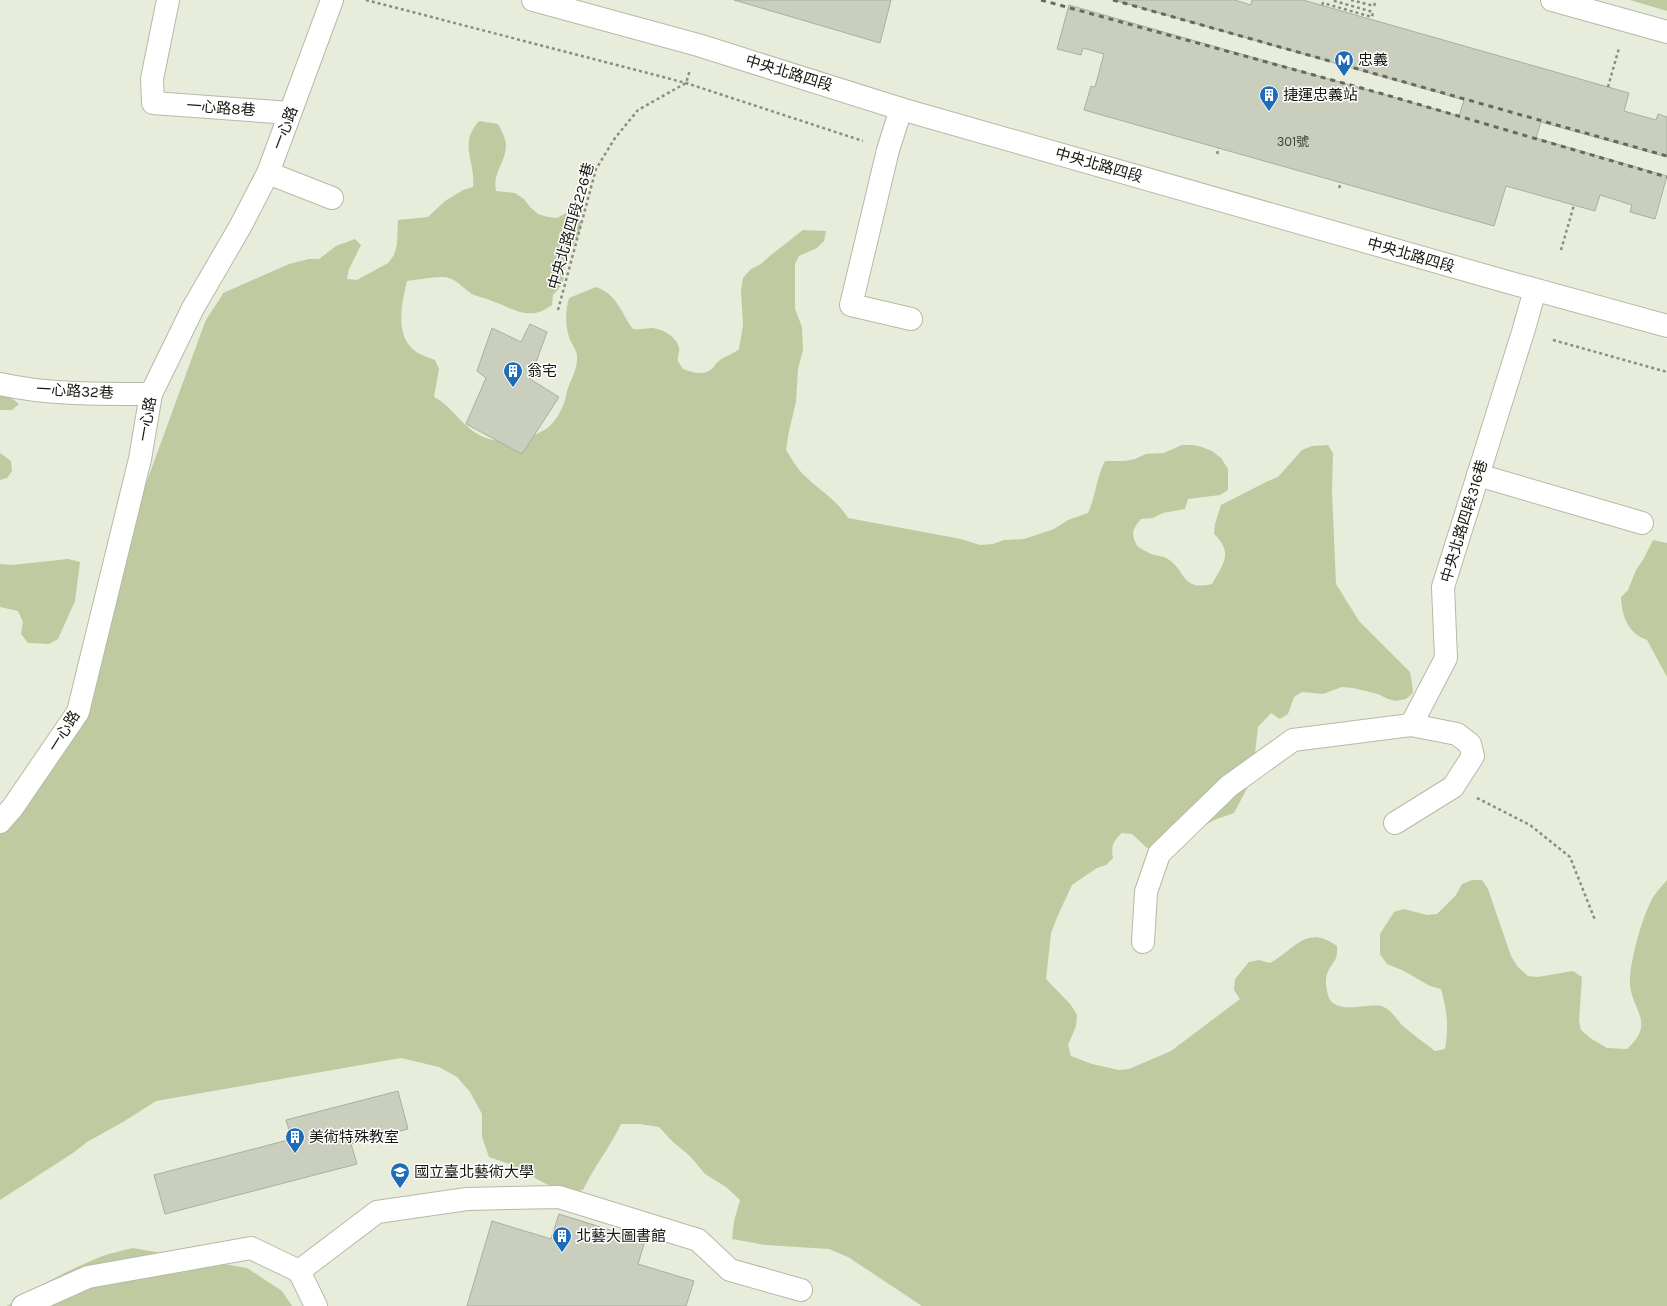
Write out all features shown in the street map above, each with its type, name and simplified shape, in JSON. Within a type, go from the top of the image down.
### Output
[{"type":"street","name":"一心路8巷","points":[[168,0],[152,79],[153,103],[290,114]]},
{"type":"street","name":"一心路","points":[[0,822],[13,807],[78,712],[140,459],[151,394],[193,308],[240,227],[268,173],[332,0]]},
{"type":"street","name":"中央北路四段","points":[[533,0],[698,45],[901,108],[1535,290],[1667,326]]},
{"type":"street","points":[[1552,0],[1667,32]]},
{"type":"street","points":[[901,108],[888,150],[851,305],[911,319]]},
{"type":"street","points":[[268,173],[332,198]]},
{"type":"street","name":"中央北路四段316巷","points":[[1411,724],[1446,658],[1443,587],[1535,290]]},
{"type":"street","name":"一心路32巷","points":[[0,384],[19,388],[82,393],[151,394]]},
{"type":"street","points":[[1478,475],[1642,523]]},
{"type":"street","points":[[1143,942],[1146,892],[1158,854],[1229,786],[1293,740],[1411,724],[1457,734],[1470,744],[1473,756],[1453,787],[1396,823]]},
{"type":"street","points":[[299,1271],[377,1212],[467,1199],[559,1197],[698,1240],[730,1270],[801,1290]]},
{"type":"street","points":[[23,1306],[88,1277],[251,1248],[299,1271],[316,1306]]},
{"type":"path","points":[[366,0],[686,83],[864,141]]},
{"type":"path","points":[[1322,6],[1323,3],[1372,17],[1373,12],[1331,0]]},
{"type":"path","points":[[1351,0],[1374,6],[1376,0]]},
{"type":"path","points":[[686,83],[698,45]]},
{"type":"path","points":[[1608,87],[1619,48]]},
{"type":"path","name":"中央北路四段226巷","points":[[558,310],[596,168],[615,138],[638,110],[686,83]]},
{"type":"path","points":[[1217,154],[1219,148]]},
{"type":"path","points":[[1339,188],[1341,183]]},
{"type":"path","points":[[1561,250],[1574,205]]},
{"type":"path","points":[[1553,340],[1667,372]]},
{"type":"path","points":[[1453,787],[1530,825],[1570,857],[1594,920]]},
{"type":"green space","points":[[1630,0],[1667,0],[1667,11]]},
{"type":"green space","points":[[479,121],[498,124],[505,140],[506,145],[504,157],[496,178],[496,191],[515,193],[524,199],[538,214],[548,217],[557,218],[568,212],[578,213],[581,225],[581,229],[566,259],[564,265],[564,278],[558,290],[553,295],[552,305],[537,313],[515,310],[474,295],[455,281],[445,277],[407,281],[403,299],[401,318],[402,328],[408,344],[415,351],[435,360],[439,369],[434,397],[447,406],[464,424],[486,438],[497,441],[505,441],[525,438],[540,433],[556,418],[565,401],[567,390],[577,363],[577,354],[568,335],[566,324],[566,313],[569,298],[596,287],[603,290],[614,299],[633,329],[652,328],[669,334],[678,344],[678,361],[683,369],[695,373],[710,371],[720,360],[739,349],[743,325],[741,291],[743,278],[751,269],[761,264],[803,230],[826,231],[824,241],[817,248],[799,256],[795,264],[795,309],[802,327],[803,350],[798,369],[796,402],[786,450],[802,473],[834,501],[848,518],[961,539],[980,545],[993,544],[1004,540],[1024,539],[1054,529],[1068,520],[1088,513],[1105,461],[1125,461],[1135,459],[1146,454],[1164,453],[1182,445],[1193,445],[1212,451],[1221,458],[1228,469],[1228,490],[1220,495],[1188,499],[1185,509],[1163,513],[1153,518],[1141,519],[1134,529],[1133,535],[1137,546],[1154,555],[1166,558],[1177,567],[1184,578],[1189,582],[1194,585],[1202,586],[1212,584],[1225,559],[1224,547],[1214,534],[1215,524],[1221,505],[1278,477],[1302,450],[1312,446],[1328,445],[1333,453],[1332,491],[1336,584],[1359,621],[1410,672],[1413,693],[1406,699],[1396,701],[1378,694],[1353,688],[1342,687],[1323,694],[1302,692],[1294,697],[1288,714],[1280,719],[1271,713],[1258,727],[1252,779],[1234,813],[1214,820],[1204,826],[1176,854],[1167,856],[1156,853],[1147,848],[1132,834],[1122,833],[1113,844],[1113,858],[1106,865],[1097,868],[1072,885],[1051,933],[1046,979],[1071,1005],[1077,1015],[1076,1026],[1068,1045],[1071,1056],[1092,1064],[1119,1070],[1129,1069],[1171,1051],[1240,999],[1234,990],[1235,979],[1249,962],[1259,960],[1270,963],[1302,941],[1317,937],[1337,946],[1336,959],[1327,974],[1326,979],[1327,992],[1331,1001],[1344,1007],[1385,1007],[1403,1026],[1435,1051],[1445,1049],[1447,1019],[1441,989],[1430,986],[1404,971],[1387,964],[1380,954],[1380,934],[1394,912],[1404,909],[1427,915],[1437,914],[1456,895],[1462,884],[1472,880],[1482,880],[1488,889],[1511,956],[1518,967],[1528,976],[1538,977],[1573,971],[1582,977],[1579,1021],[1581,1030],[1590,1038],[1607,1048],[1627,1049],[1636,1039],[1641,1030],[1639,1014],[1630,987],[1631,967],[1635,947],[1648,907],[1657,891],[1667,880],[1667,1306],[922,1306],[848,1257],[829,1249],[766,1245],[732,1239],[734,1221],[740,1200],[726,1187],[705,1174],[690,1156],[673,1142],[659,1127],[640,1124],[621,1124],[583,1190],[563,1193],[509,1164],[489,1157],[482,1137],[482,1114],[470,1092],[457,1077],[439,1067],[401,1058],[156,1101],[87,1142],[73,1153],[0,1200],[0,805],[77,721],[136,511],[205,322],[223,293],[289,264],[309,259],[319,259],[336,246],[355,239],[361,245],[349,269],[347,279],[357,280],[388,263],[394,255],[397,244],[398,220],[428,217],[445,201],[463,190],[473,187],[469,145],[473,129]]},
{"type":"green space","points":[[0,395],[10,397],[19,404],[12,410],[0,410]]},
{"type":"green space","points":[[0,453],[11,461],[12,471],[7,478],[0,480]]},
{"type":"green space","points":[[1653,540],[1667,543],[1667,677],[1647,640],[1635,633],[1627,623],[1621,597],[1628,590],[1636,570]]},
{"type":"green space","points":[[68,559],[80,562],[75,601],[58,639],[49,644],[28,643],[21,634],[23,622],[18,611],[0,607],[0,564],[12,565]]},
{"type":"green space","points":[[133,1248],[247,1268],[282,1291],[292,1306],[7,1306],[29,1292],[76,1267],[104,1256]]},
{"type":"building","points":[[734,0],[891,0],[880,43]]},
{"type":"building","name":"捷運忠義站","points":[[1114,0],[1235,0],[1251,5],[1252,0],[1303,0],[1629,93],[1624,111],[1656,120],[1658,114],[1667,117],[1667,157],[1541,122],[1536,138],[1667,176],[1655,219],[1630,212],[1632,205],[1600,195],[1595,211],[1506,186],[1494,226],[1084,110],[1091,86],[1095,87],[1104,54],[1083,48],[1081,55],[1057,49],[1069,5],[1459,116],[1464,100]]},
{"type":"building","name":"翁宅","points":[[530,324],[547,332],[530,379],[559,397],[522,454],[466,424],[486,378],[477,371],[492,328],[521,342]]},
{"type":"building","name":"美術特殊教室","points":[[398,1091],[408,1129],[351,1144],[357,1164],[165,1214],[154,1175],[292,1139],[286,1120]]},
{"type":"building","name":"北藝大圖書館","points":[[559,1214],[645,1241],[638,1264],[694,1281],[686,1306],[467,1306],[492,1221],[551,1239]]},
{"type":"railway","points":[[1041,0],[1383,94],[1667,177]]},
{"type":"railway","points":[[1113,0],[1667,156]]},
{"type":"place","name":"忠義","points":[[1344,77]]},
{"type":"place","name":"捷運忠義站","points":[[1269,112]]},
{"type":"place","name":"翁宅","points":[[513,388]]},
{"type":"place","name":"美術特殊教室","points":[[295,1154]]},
{"type":"place","name":"國立臺北藝術大學","points":[[400,1189]]},
{"type":"place","name":"北藝大圖書館","points":[[562,1253]]}]
